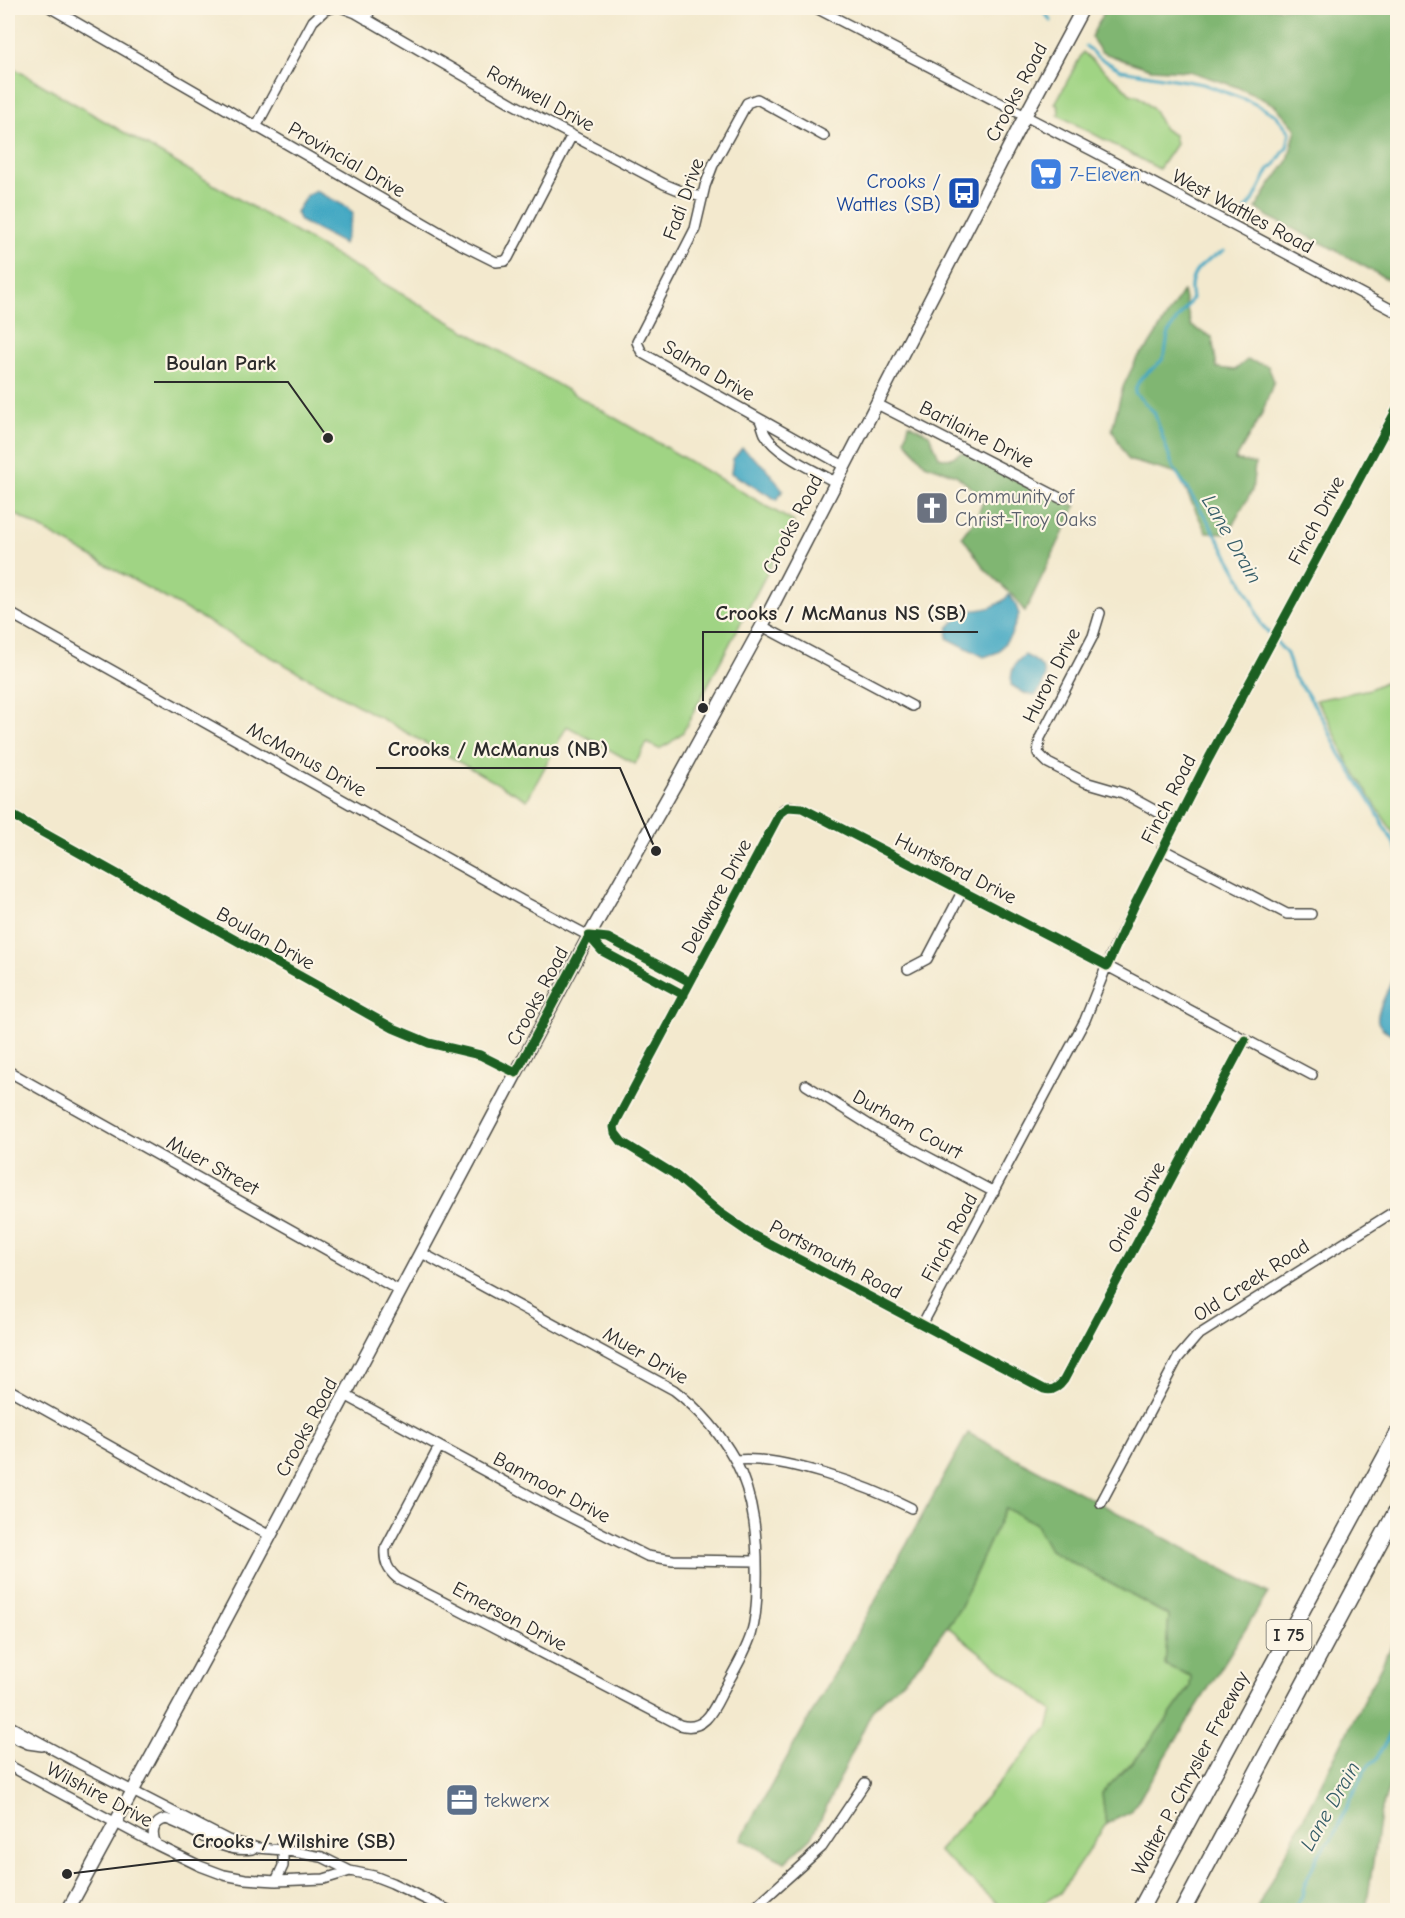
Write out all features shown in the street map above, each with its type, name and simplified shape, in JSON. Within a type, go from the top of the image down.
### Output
[{"type":"highway","name":"Walter P. Chrysler Freeway","points":[[1140,1911],[1398,1433]]},
{"type":"highway","name":"I 75","points":[[1183,1911],[1398,1508]]},
{"type":"highway","points":[[1190,1911],[1201,1877]]},
{"type":"highway","points":[[1134,1911],[1151,1890]]},
{"type":"main road","name":"Crooks Road","points":[[68,1911],[589,936],[762,626],[1083,8]]},
{"type":"street","name":"Provincial Drive","points":[[51,8],[423,224],[496,262],[505,261],[508,258],[572,135]]},
{"type":"street","points":[[256,127],[312,21],[327,8]]},
{"type":"street","name":"Rothwell Drive","points":[[343,8],[479,85],[664,184],[702,197]]},
{"type":"street","points":[[367,20],[370,8]]},
{"type":"street","name":"West Wattles Road","points":[[816,8],[1396,309]]},
{"type":"street","name":"Fadi Drive","points":[[641,351],[637,342],[638,337],[695,229],[702,197],[713,165],[744,106],[751,100],[757,99],[824,136]]},
{"type":"street","name":"Salma Drive","points":[[641,351],[844,466]]},
{"type":"street","name":"Barilaine Drive","points":[[877,404],[1060,498]]},
{"type":"street","name":"Finch Drive","points":[[1266,651],[1385,429],[1396,414]]},
{"type":"street","name":"Salma Drive","points":[[760,420],[765,434],[777,447],[835,482]]},
{"type":"street","points":[[1385,429],[1398,436]]},
{"type":"street","name":"McManus Drive","points":[[8,612],[589,936]]},
{"type":"street","name":"Huron Drive","points":[[1100,614],[1093,636],[1040,738],[1038,753],[1048,763],[1085,782],[1123,793],[1176,822]]},
{"type":"street","points":[[762,626],[912,706]]},
{"type":"street","name":"Finch Road","points":[[922,1325],[1085,1020],[1135,904],[1266,651]]},
{"type":"street","name":"Huntsford Drive","points":[[788,807],[802,808],[1312,1075]]},
{"type":"street","name":"Delaware Drive","points":[[615,1133],[616,1122],[690,982],[780,813],[788,807]]},
{"type":"street","name":"Boulan Drive","points":[[8,813],[385,1024],[429,1043],[488,1058],[516,1073]]},
{"type":"street","points":[[1162,849],[1287,914],[1311,914]]},
{"type":"street","points":[[908,969],[927,959],[962,892]]},
{"type":"street","points":[[589,936],[608,938],[690,982]]},
{"type":"street","points":[[589,936],[602,951],[684,994]]},
{"type":"street","name":"Oriole Drive","points":[[1056,1389],[1064,1380],[1245,1040]]},
{"type":"street","name":"Muer Street","points":[[8,1071],[400,1291]]},
{"type":"street","name":"Durham Court","points":[[806,1085],[879,1131],[994,1192]]},
{"type":"street","name":"Portsmouth Road","points":[[615,1133],[622,1142],[674,1174],[719,1212],[751,1234],[1044,1389],[1048,1391],[1056,1389]]},
{"type":"street","name":"Old Creek Road","points":[[1101,1503],[1178,1358],[1197,1336],[1398,1209]]},
{"type":"street","name":"Muer Drive","points":[[420,1252],[674,1390],[705,1415],[721,1436],[741,1471],[753,1515],[757,1548],[757,1604],[754,1625],[745,1650],[725,1688]]},
{"type":"street","points":[[8,1389],[270,1536]]},
{"type":"street","name":"Banmoor Drive","points":[[345,1395],[558,1511],[647,1556],[673,1560],[757,1561]]},
{"type":"street","name":"Emerson Drive","points":[[439,1447],[385,1549],[386,1565],[391,1573],[680,1725],[692,1726],[704,1722],[725,1688]]},
{"type":"street","points":[[735,1460],[759,1460],[814,1471],[873,1491],[911,1508]]},
{"type":"street","name":"Wilshire Drive","points":[[8,1725],[132,1791],[239,1844],[322,1857],[350,1871],[392,1883],[448,1911]]},
{"type":"street","name":"Wilshire Drive","points":[[8,1735],[28,1744],[47,1747]]},
{"type":"street","name":"Wilshire Drive","points":[[8,1765],[157,1845],[224,1875],[276,1881],[324,1879],[350,1871]]},
{"type":"street","points":[[752,1911],[822,1847],[865,1783]]},
{"type":"street","points":[[157,1845],[153,1837],[154,1829],[160,1821],[166,1819],[233,1850],[258,1848]]},
{"type":"street","points":[[276,1881],[283,1866],[283,1850]]},
{"type":"green space","points":[[1106,8],[1397,8],[1398,268],[1387,279],[1256,208],[1288,161],[1296,129],[1275,105],[1237,87],[1189,71],[1151,69],[1101,52],[1091,37]]},
{"type":"green space","points":[[1083,52],[1130,94],[1138,96],[1154,110],[1164,129],[1174,135],[1176,144],[1159,169],[1058,115],[1058,106],[1055,104]]},
{"type":"green space","points":[[8,65],[794,522],[683,732],[659,749],[647,743],[635,764],[567,726],[527,800],[8,510]]},
{"type":"green space","points":[[1183,291],[1191,326],[1212,337],[1217,368],[1235,370],[1247,360],[1268,366],[1274,381],[1261,416],[1235,460],[1255,464],[1252,491],[1228,533],[1206,532],[1178,474],[1128,460],[1112,429],[1123,387],[1137,358],[1148,347]]},
{"type":"green space","points":[[909,424],[929,434],[939,457],[949,459],[963,452],[1044,495],[1076,506],[1025,612],[1016,599],[984,568],[962,536],[977,517],[984,499],[956,475],[925,464],[905,440]]},
{"type":"green space","points":[[1397,676],[1397,839],[1348,762],[1328,719],[1316,700],[1370,689]]},
{"type":"green space","points":[[968,1433],[1268,1593],[1131,1812],[1106,1824],[1102,1793],[1148,1745],[1190,1687],[1191,1676],[1165,1665],[1169,1616],[1050,1550],[1035,1523],[1005,1508],[960,1608],[917,1667],[873,1709],[812,1837],[785,1862],[741,1839]]},
{"type":"green space","points":[[1005,1508],[1035,1523],[1050,1550],[1169,1616],[1165,1665],[1191,1676],[1190,1687],[1148,1745],[1102,1793],[1106,1824],[1060,1893],[1032,1910],[1005,1910],[938,1851],[1048,1728],[1053,1711],[947,1626],[960,1608]]},
{"type":"green space","points":[[1397,1635],[1397,1764],[1380,1814],[1366,1910],[1256,1910]]},
{"type":"water","points":[[316,191],[347,207],[353,214],[344,244],[300,221],[296,212],[307,195]]},
{"type":"water","points":[[742,448],[765,467],[783,490],[777,500],[731,473],[733,459]]},
{"type":"water","points":[[1009,595],[1019,614],[1011,635],[998,652],[984,657],[947,638],[948,628],[964,611],[989,608]]},
{"type":"water","points":[[1025,655],[1038,663],[1044,672],[1043,683],[1035,696],[1026,694],[1011,685],[1014,668]]},
{"type":"water","points":[[1397,971],[1397,1036],[1383,1029],[1378,1016]]},
{"type":"waterway","name":"Lane Drain","points":[[1041,8],[1051,21]]},
{"type":"waterway","name":"Lane Drain","points":[[1086,46],[1096,56],[1121,70],[1203,84],[1249,101],[1276,115],[1290,132],[1287,147],[1274,166],[1269,169],[1253,201],[1246,209]]},
{"type":"waterway","name":"Lane Drain","points":[[1224,251],[1204,263],[1194,274],[1192,298],[1169,333],[1163,358],[1141,378],[1135,393],[1154,412],[1173,467],[1208,521],[1238,574],[1252,600],[1261,624],[1287,654],[1294,677],[1324,721],[1340,754],[1398,851]]},
{"type":"waterway","name":"Lane Drain","points":[[1293,1910],[1302,1896],[1318,1855],[1332,1838],[1365,1770],[1377,1758],[1398,1719]]},
{"type":"cycle path","points":[[1245,1040],[1064,1380],[1058,1387],[1050,1390],[1044,1389],[751,1234],[719,1212],[674,1174],[622,1142],[615,1133],[614,1127],[780,813],[788,807],[802,808],[1107,966],[1135,904],[1209,758],[1398,407]]},
{"type":"cycle path","points":[[8,813],[393,1028],[429,1043],[480,1055],[516,1073],[589,936]]},
{"type":"cycle path","points":[[589,936],[608,938],[690,982]]},
{"type":"cycle path","points":[[589,936],[602,951],[684,995]]},
{"type":"place","name":"7-Eleven","points":[[1046,174]]},
{"type":"place","name":"Crooks / Wattles (SB)","points":[[964,193]]},
{"type":"place","name":"Boulan Park","points":[[328,438]]},
{"type":"place","name":"Community of Christ-Troy Oaks","points":[[932,508]]},
{"type":"place","name":"Crooks / McManus NS (SB)","points":[[703,708]]},
{"type":"place","name":"Crooks / McManus (NB)","points":[[656,851]]},
{"type":"place","name":"tekwerx","points":[[462,1800]]},
{"type":"place","name":"Crooks / Wilshire (SB)","points":[[67,1874]]}]
